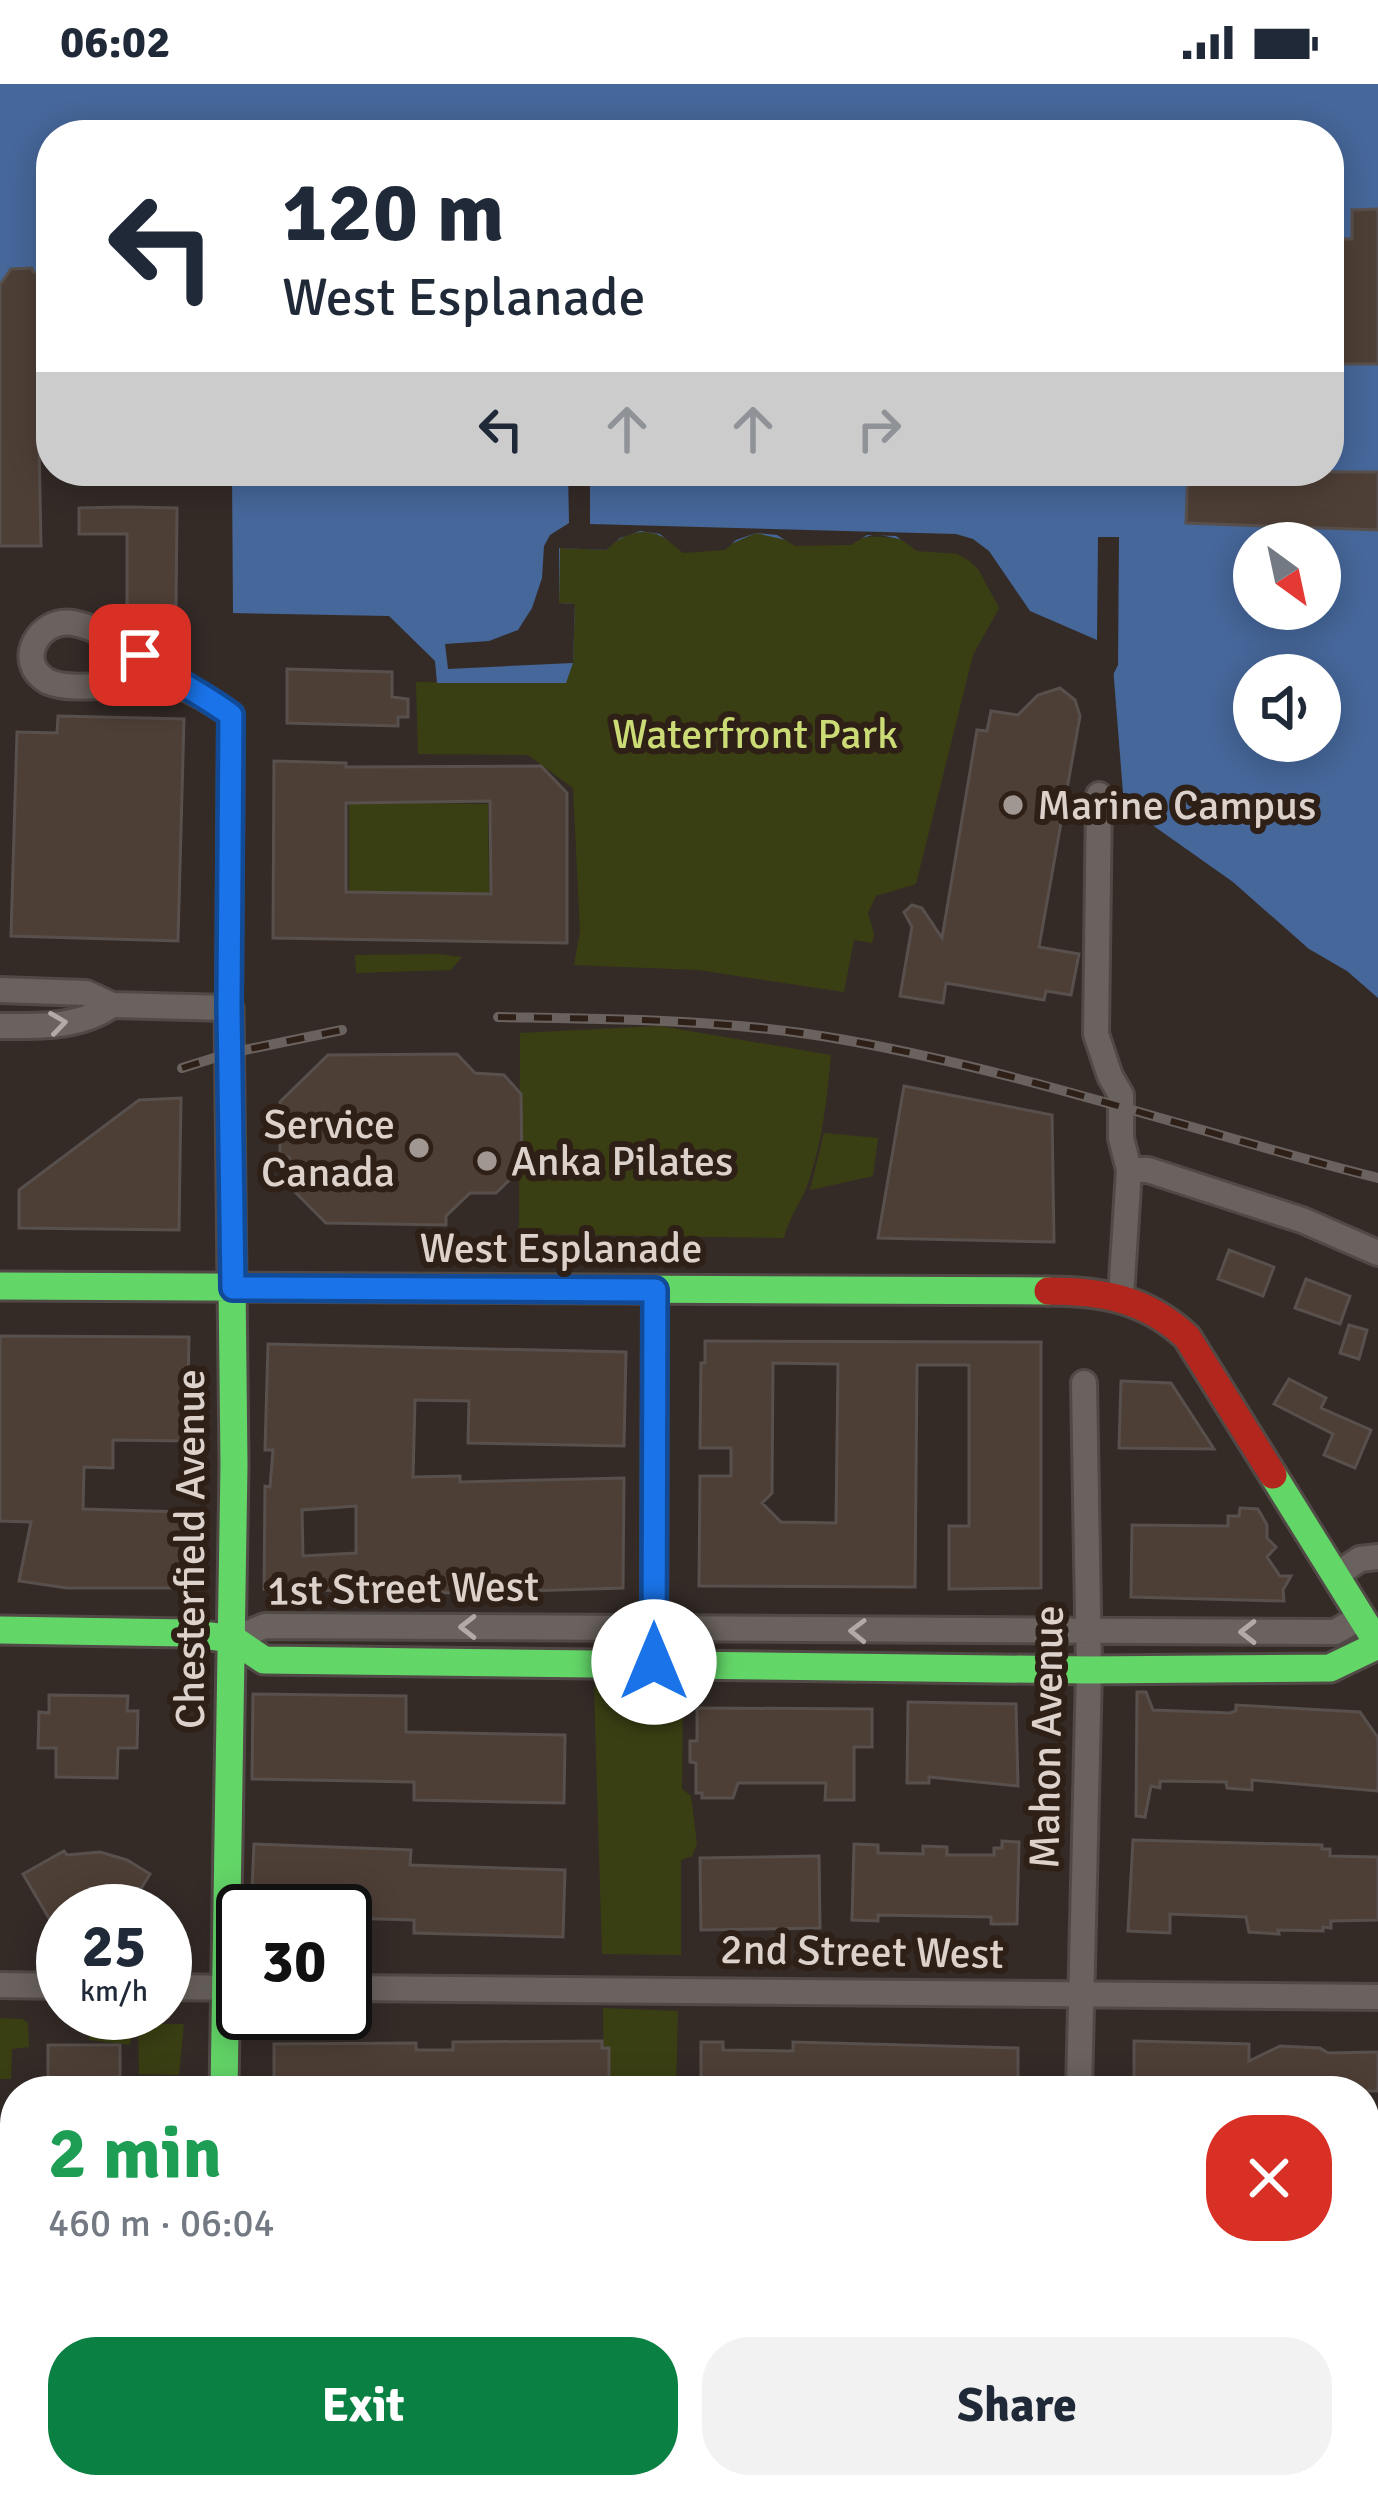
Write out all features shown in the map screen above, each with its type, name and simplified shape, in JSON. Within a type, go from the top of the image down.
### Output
[{"type":"street","points":[[0,990],[86,993],[112,1005],[229,1008],[231,715],[206,696],[166,677],[140,655],[75,623],[56,623],[40,632],[32,647],[33,665],[44,680],[62,686],[166,677]]},
{"type":"street","points":[[1099,795],[1096,1034],[1121,1096],[1121,1138],[1130,1171],[1121,1296],[1148,1304],[1187,1337],[1378,1645]]},
{"type":"street","points":[[0,1026],[95,1018],[112,1005]]},
{"type":"street","name":"Chesterfield Avenue","points":[[229,1008],[234,1884]]},
{"type":"street","points":[[1130,1171],[1148,1170],[1302,1220],[1378,1253]]},
{"type":"street","name":"West Esplanade","points":[[0,1286],[1058,1291],[1121,1296]]},
{"type":"street","points":[[654,1662],[655,1290]]},
{"type":"street","name":"Mahon Avenue","points":[[1078,2076],[1089,1670],[1084,1383]]},
{"type":"street","points":[[1336,1575],[1360,1559],[1378,1557]]},
{"type":"street","name":"1st Street West","points":[[232,1640],[265,1626],[1335,1632],[1361,1617]]},
{"type":"street","points":[[0,1630],[187,1633],[232,1640]]},
{"type":"street","name":"1st Street West","points":[[232,1640],[264,1660],[1089,1670],[1330,1668],[1378,1645]]},
{"type":"street","points":[[0,1985],[36,1986]]},
{"type":"street","name":"2nd Street West","points":[[372,1988],[1378,1997]]},
{"type":"street","name":"Chesterfield Avenue","points":[[226,2076],[229,2040]]},
{"type":"green space","name":"Waterfront Park","points":[[640,531],[660,534],[677,547],[731,544],[756,533],[913,542],[972,555],[1002,603],[973,655],[916,884],[876,896],[868,913],[872,943],[854,940],[844,992],[698,970],[574,965],[580,931],[573,788],[528,755],[418,754],[416,682],[565,683],[574,604],[559,604],[559,548],[606,550],[620,538]]},
{"type":"green space","points":[[349,802],[488,804],[489,895],[349,892]]},
{"type":"green space","points":[[355,955],[462,957],[451,970],[356,973]]},
{"type":"green space","points":[[660,1026],[831,1055],[814,1162],[784,1238],[519,1234],[520,1033]]},
{"type":"green space","points":[[824,1133],[878,1138],[873,1176],[810,1190]]},
{"type":"green space","points":[[594,1687],[683,1689],[682,1789],[691,1796],[697,1844],[692,1856],[681,1860],[681,1955],[602,1954]]},
{"type":"green space","points":[[603,2008],[678,2011],[676,2076],[604,2076]]},
{"type":"green space","points":[[0,2018],[23,2019],[28,2023],[29,2047],[12,2049],[11,2076],[0,2076]]},
{"type":"green space","points":[[89,2040],[131,2040],[130,2045]]},
{"type":"green space","points":[[138,2040],[182,2040],[179,2075],[139,2074]]},
{"type":"water","points":[[0,84],[1378,84],[1378,998],[1347,971],[1309,949],[1233,882],[1124,805],[1113,667],[1029,630],[972,555],[876,534],[859,539],[786,540],[756,533],[731,544],[677,547],[659,535],[641,532],[623,537],[606,550],[560,548],[559,603],[575,604],[573,663],[566,683],[437,683],[435,661],[389,616],[233,613],[232,486],[1344,486],[1344,120],[36,120],[33,272],[32,268],[0,285]]},
{"type":"pier","points":[[568,486],[590,486],[590,524],[956,534],[989,551],[1030,611],[1097,640],[1098,537],[1119,537],[1118,665],[1110,681],[1107,671],[1026,635],[1008,624],[978,569],[968,560],[957,554],[917,551],[896,536],[867,535],[851,545],[795,546],[777,535],[756,533],[725,550],[683,553],[660,534],[640,531],[620,538],[606,550],[559,548],[559,603],[575,604],[573,663],[448,669],[445,644],[489,641],[518,630],[542,578],[544,546],[550,535],[569,523]]},
{"type":"building","points":[[1378,209],[1378,364],[1344,364],[1344,239],[1352,239],[1352,210]]},
{"type":"building","points":[[32,268],[36,272],[36,486],[40,486],[41,546],[0,546],[0,285],[11,269]]},
{"type":"building","points":[[1344,472],[1378,472],[1378,530],[1341,529],[1341,522],[1186,523],[1187,486],[1344,486]]},
{"type":"building","points":[[79,508],[177,508],[176,606],[127,606],[127,534],[79,534]]},
{"type":"building","points":[[287,669],[392,672],[392,697],[408,699],[408,717],[398,717],[398,726],[287,723]]},
{"type":"building","points":[[1060,688],[1075,700],[1080,716],[1039,947],[1079,954],[1071,995],[1046,991],[1044,1000],[946,983],[943,1003],[900,996],[912,927],[904,912],[912,905],[922,908],[942,938],[977,730],[987,731],[991,711],[1018,715],[1038,695]]},
{"type":"building","points":[[58,716],[184,719],[178,941],[11,936],[17,732],[57,733]]},
{"type":"building","points":[[274,761],[346,763],[346,767],[541,766],[567,793],[567,943],[273,938]],"holes":[[[490,801],[491,894],[346,892],[346,803]]]},
{"type":"building","points":[[457,1054],[475,1073],[504,1075],[521,1094],[522,1168],[496,1193],[470,1193],[446,1216],[446,1225],[326,1223],[289,1186],[289,1157],[280,1156],[280,1102],[328,1055]]},
{"type":"building","points":[[904,1086],[1052,1115],[1054,1242],[878,1238]]},
{"type":"building","points":[[181,1098],[179,1230],[19,1228],[19,1190],[139,1100]]},
{"type":"building","points":[[1229,1250],[1274,1267],[1263,1296],[1218,1279]]},
{"type":"building","points":[[1306,1279],[1350,1296],[1340,1324],[1295,1308]]},
{"type":"building","points":[[1349,1325],[1367,1330],[1359,1359],[1340,1353]]},
{"type":"building","points":[[0,1336],[189,1337],[187,1441],[113,1440],[113,1468],[84,1467],[83,1509],[183,1512],[185,1588],[67,1588],[19,1581],[31,1522],[0,1521]]},
{"type":"building","points":[[705,1341],[1041,1342],[1041,1588],[949,1589],[949,1526],[969,1526],[969,1365],[917,1365],[915,1587],[699,1586],[700,1476],[731,1476],[731,1448],[700,1448],[701,1363],[705,1363]],"holes":[[[773,1363],[838,1364],[836,1523],[781,1522],[762,1503],[772,1493]]]},
{"type":"building","points":[[268,1344],[626,1352],[624,1446],[468,1443],[469,1401],[415,1400],[413,1477],[460,1476],[460,1482],[624,1478],[623,1588],[458,1593],[264,1589],[265,1486],[270,1487],[273,1450],[265,1450]],"holes":[[[356,1506],[356,1553],[303,1556],[302,1510]]]},
{"type":"building","points":[[1289,1379],[1326,1398],[1321,1408],[1371,1430],[1355,1468],[1324,1455],[1333,1434],[1274,1404]]},
{"type":"building","points":[[1121,1381],[1171,1383],[1214,1449],[1119,1448]]},
{"type":"building","points":[[1240,1508],[1258,1509],[1267,1525],[1267,1538],[1276,1547],[1267,1557],[1280,1576],[1291,1576],[1283,1590],[1284,1601],[1131,1597],[1132,1525],[1228,1526],[1228,1516],[1239,1516]]},
{"type":"building","points":[[1137,1692],[1146,1692],[1153,1710],[1230,1713],[1236,1705],[1360,1712],[1378,1738],[1378,1791],[1252,1780],[1252,1790],[1227,1788],[1226,1782],[1160,1781],[1160,1788],[1151,1786],[1145,1817],[1136,1816]]},
{"type":"building","points":[[253,1694],[406,1696],[406,1732],[565,1735],[564,1803],[414,1800],[414,1782],[252,1779]]},
{"type":"building","points":[[49,1695],[128,1696],[127,1711],[138,1711],[137,1748],[118,1748],[117,1778],[56,1777],[56,1748],[38,1748],[39,1712],[49,1713]]},
{"type":"building","points":[[908,1702],[1016,1704],[1018,1786],[929,1777],[929,1783],[907,1783]]},
{"type":"building","points":[[697,1708],[872,1709],[872,1747],[854,1747],[854,1800],[825,1800],[826,1783],[738,1783],[733,1798],[702,1798],[702,1793],[696,1793],[696,1763],[690,1762],[690,1741],[697,1741]]},
{"type":"building","points":[[1133,1840],[1322,1845],[1330,1849],[1330,1856],[1378,1857],[1378,1920],[1331,1921],[1331,1928],[1323,1927],[1323,1931],[1278,1930],[1279,1934],[1249,1932],[1246,1917],[1170,1914],[1170,1933],[1128,1931]]},
{"type":"building","points":[[1002,1841],[1019,1842],[1017,1924],[991,1924],[991,1917],[878,1915],[878,1921],[852,1920],[854,1844],[878,1845],[878,1853],[923,1854],[923,1846],[947,1847],[947,1855],[994,1855]]},
{"type":"building","points":[[254,1844],[411,1850],[410,1865],[565,1870],[563,1937],[414,1933],[414,1920],[372,1919],[372,1884],[252,1884]]},
{"type":"building","points":[[64,1851],[67,1855],[100,1852],[150,1874],[144,1884],[36,1884],[36,1896],[23,1874]]},
{"type":"building","points":[[819,1856],[820,1928],[701,1930],[700,1858]]},
{"type":"building","points":[[602,2041],[602,2048],[609,2048],[609,2076],[274,2076],[274,2044],[416,2043],[416,2050],[453,2050],[453,2042]]},
{"type":"building","points":[[1134,2041],[1249,2044],[1249,2061],[1280,2046],[1320,2048],[1328,2053],[1378,2052],[1378,2076],[1134,2076]]},
{"type":"building","points":[[701,2042],[723,2042],[723,2050],[793,2051],[793,2042],[1018,2048],[1018,2076],[701,2076]]},
{"type":"building","points":[[48,2045],[120,2045],[120,2076],[48,2076]]},
{"type":"railway","points":[[498,1017],[716,1024],[845,1040],[1047,1086],[1378,1178]]},
{"type":"railway","points":[[182,1068],[342,1030]]},
{"type":"traffic: fast","points":[[224,2076],[234,1465],[229,1008]]},
{"type":"traffic: fast","points":[[0,1286],[1048,1291]]},
{"type":"traffic: fast","points":[[1273,1475],[1378,1644]]},
{"type":"traffic: fast","points":[[0,1630],[187,1633],[233,1639],[264,1660],[1089,1670],[1330,1668],[1378,1645]]},
{"type":"traffic: jam","points":[[1048,1291],[1123,1300],[1172,1324],[1187,1337],[1273,1475]]},
{"type":"place","name":"Marine Campus","points":[[1013,805]]},
{"type":"place","name":"Service Canada","points":[[419,1148]]},
{"type":"place","name":"Anka Pilates","points":[[487,1161]]},
{"type":"route","points":[[140,655],[166,677],[206,696],[231,715],[233,1288],[655,1290],[654,1662]]}]
